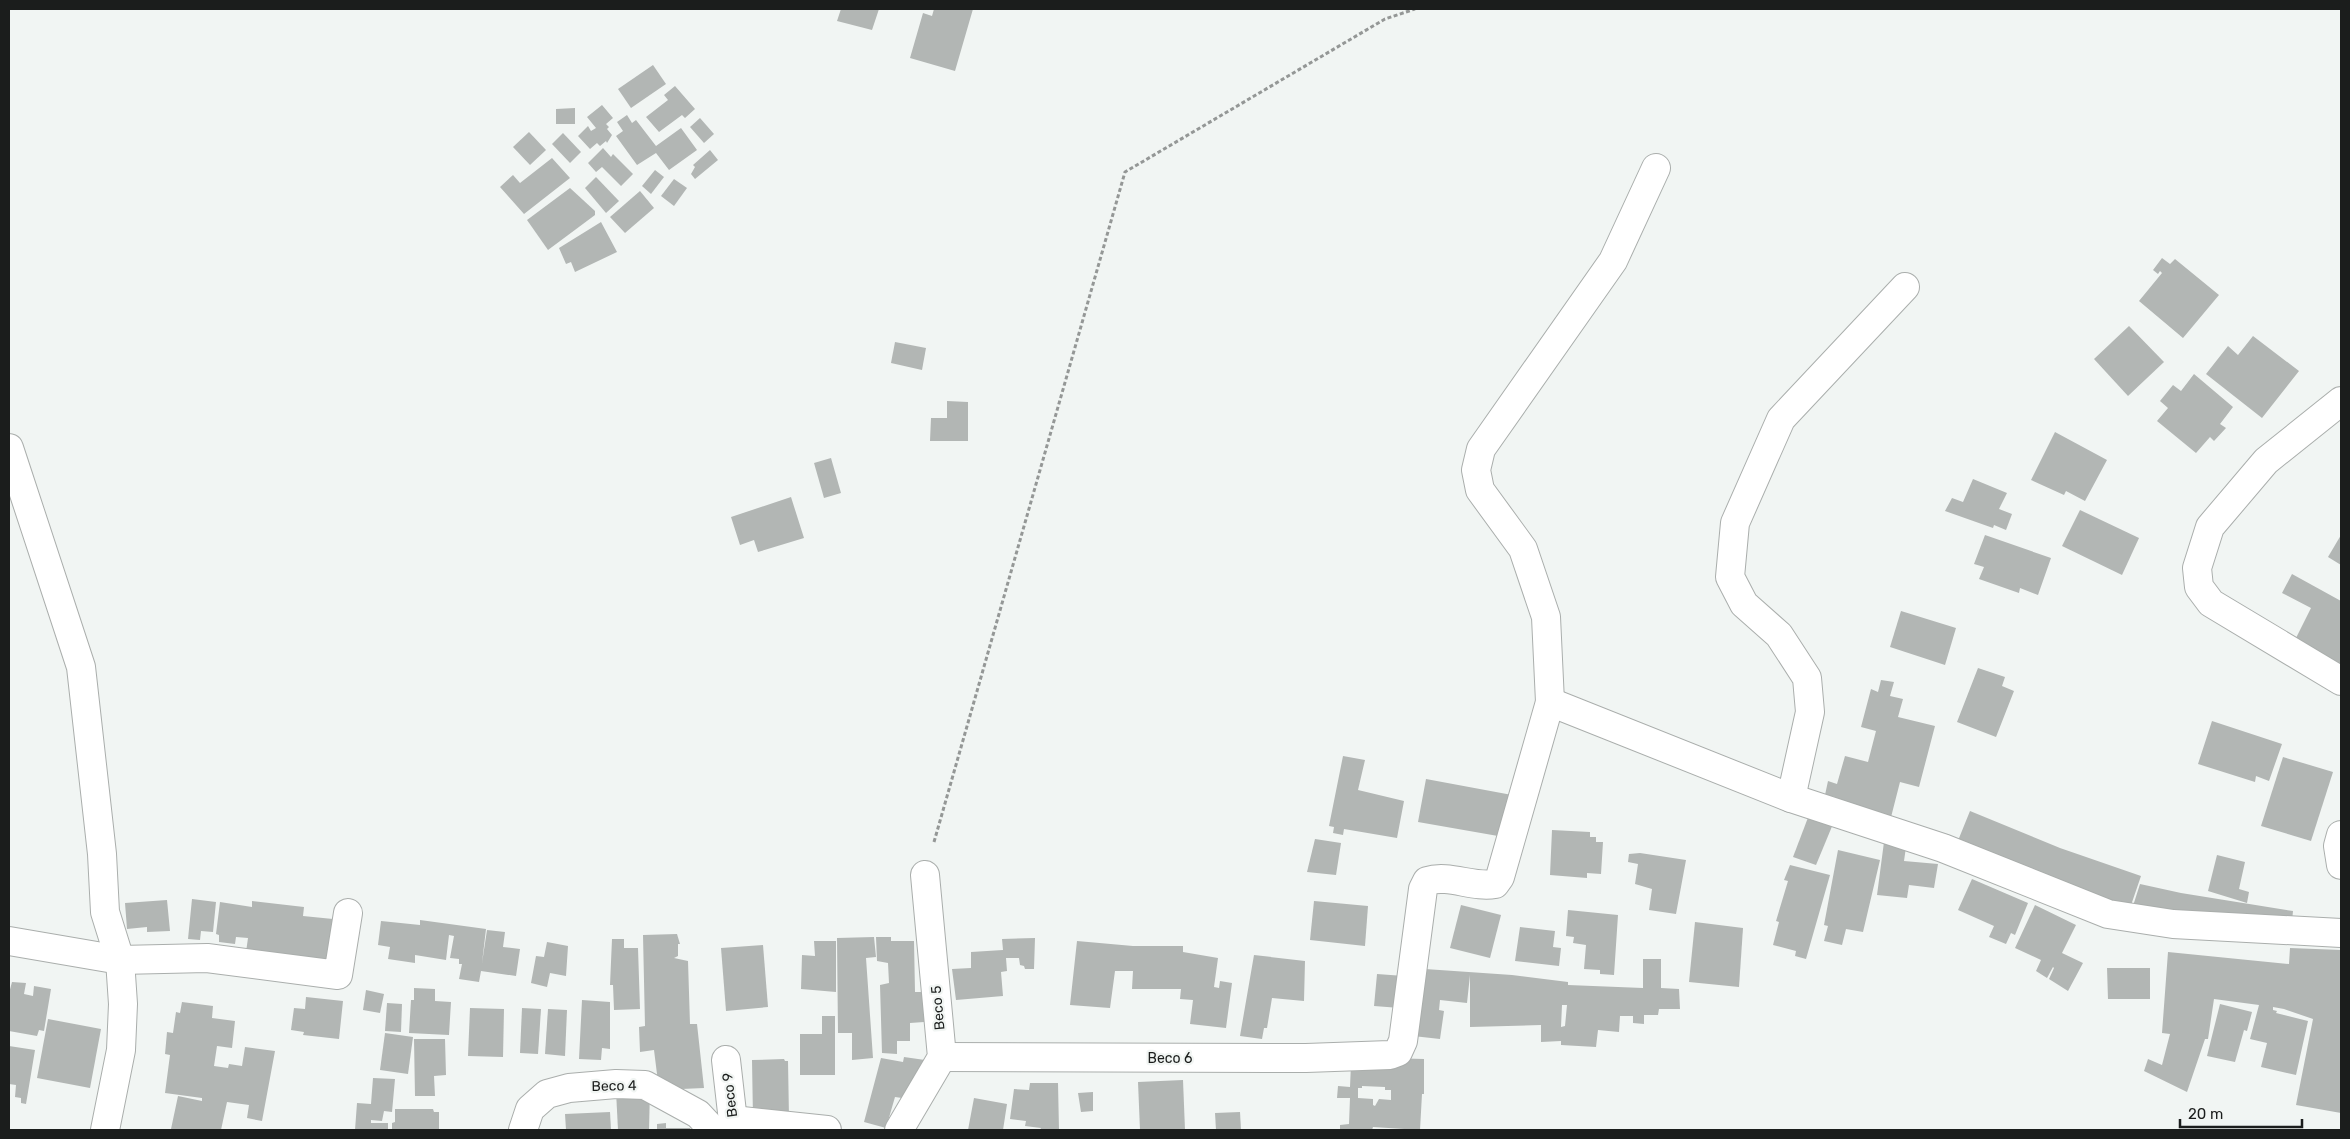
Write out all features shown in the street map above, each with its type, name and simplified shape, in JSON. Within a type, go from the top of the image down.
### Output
[{"type":"street","points":[[1656,168],[1613,262],[1481,449],[1476,470],[1480,490],[1523,549],[1546,617],[1550,702],[1791,798],[1944,848],[2108,914],[2173,924],[2341,933]]},
{"type":"street","points":[[1791,798],[1810,712],[1807,678],[1779,635],[1744,604],[1730,577],[1735,523],[1781,419],[1905,287]]},
{"type":"street","points":[[2341,402],[2266,461],[2210,527],[2197,568],[2199,588],[2211,603],[2341,681]]},
{"type":"street","points":[[9,448],[81,667],[102,854],[105,912],[120,960],[124,1004],[120,1050],[105,1130]]},
{"type":"street","name":"Beco 6","points":[[942,1056],[1306,1058],[1390,1055],[1398,1052],[1403,1041],[1423,889],[1427,881],[1436,878],[1486,886],[1495,884],[1500,877],[1550,702]]},
{"type":"street","points":[[2341,835],[2338,846],[2341,865]]},
{"type":"street","name":"Beco 5","points":[[925,875],[942,1056]]},
{"type":"street","points":[[9,941],[120,960],[207,958],[338,975],[348,913]]},
{"type":"street","points":[[899,1130],[942,1056]]},
{"type":"street","name":"Beco 9","points":[[726,1060],[727,1127]]},
{"type":"street","name":"Beco 4","points":[[523,1130],[530,1109],[547,1094],[570,1088],[616,1084],[644,1085],[727,1127]]},
{"type":"street","points":[[727,1127],[827,1130]]},
{"type":"path","points":[[925,875],[1125,172],[1385,19],[1415,9]]},
{"type":"building","points":[[841,9],[879,9],[872,30],[837,21]]},
{"type":"building","points":[[934,9],[973,9],[955,71],[910,58],[923,13],[932,16]]},
{"type":"building","points":[[653,65],[666,84],[631,108],[618,89]]},
{"type":"building","points":[[675,86],[695,109],[685,118],[682,115],[659,132],[646,117],[668,100],[664,95]]},
{"type":"building","points":[[602,105],[613,118],[606,124],[609,127],[607,129],[612,135],[607,143],[606,141],[600,146],[597,143],[590,149],[578,136],[588,126],[591,131],[596,128],[587,117]]},
{"type":"building","points":[[575,108],[575,124],[556,124],[556,109]]},
{"type":"building","points":[[627,115],[632,123],[636,120],[656,146],[681,128],[697,150],[669,170],[656,153],[637,165],[616,136],[623,131],[617,122]]},
{"type":"building","points":[[700,118],[714,134],[704,143],[690,127]]},
{"type":"building","points":[[529,132],[546,150],[530,165],[513,147]]},
{"type":"building","points":[[563,133],[581,152],[570,163],[552,144]]},
{"type":"building","points":[[603,148],[611,157],[613,154],[633,174],[621,186],[602,167],[596,172],[588,163]]},
{"type":"building","points":[[710,150],[718,160],[695,179],[691,174],[695,167],[693,165]]},
{"type":"building","points":[[552,158],[570,178],[524,214],[500,187],[513,175],[520,183]]},
{"type":"building","points":[[655,170],[664,177],[651,194],[642,186]]},
{"type":"building","points":[[596,177],[619,201],[606,213],[585,188]]},
{"type":"building","points":[[674,179],[687,188],[674,206],[661,196]]},
{"type":"building","points":[[570,188],[595,211],[595,215],[548,250],[527,220]]},
{"type":"building","points":[[640,191],[654,208],[625,233],[610,217]]},
{"type":"building","points":[[601,222],[617,252],[575,272],[571,262],[566,264],[559,248]]},
{"type":"building","points":[[2162,258],[2170,264],[2175,259],[2219,295],[2183,338],[2139,301],[2162,273],[2160,271],[2158,274],[2153,270]]},
{"type":"building","points":[[2129,326],[2164,362],[2128,396],[2094,359]]},
{"type":"building","points":[[2253,336],[2299,371],[2262,418],[2206,374],[2228,346],[2238,355]]},
{"type":"building","points":[[895,342],[926,348],[922,370],[891,363]]},
{"type":"building","points":[[2194,374],[2233,407],[2220,424],[2226,428],[2214,441],[2210,437],[2196,453],[2157,421],[2168,408],[2160,401],[2173,385],[2181,391]]},
{"type":"building","points":[[947,401],[968,402],[968,441],[930,441],[931,418],[947,418]]},
{"type":"building","points":[[2055,432],[2107,460],[2085,501],[2066,491],[2064,495],[2031,480]]},
{"type":"building","points":[[831,458],[841,493],[824,498],[814,463]]},
{"type":"building","points":[[1973,479],[2007,493],[1999,509],[2012,514],[2006,530],[1994,525],[1993,528],[1945,511],[1952,498],[1963,502]]},
{"type":"building","points":[[791,497],[804,538],[758,552],[754,540],[740,545],[731,517]]},
{"type":"building","points":[[2080,510],[2139,538],[2122,575],[2062,546]]},
{"type":"building","points":[[1985,535],[2051,558],[2038,595],[2020,588],[2019,593],[1979,579],[1984,567],[1974,564]]},
{"type":"building","points":[[2341,535],[2341,565],[2328,557]]},
{"type":"building","points":[[2292,574],[2341,601],[2341,669],[2293,644],[2311,608],[2282,593]]},
{"type":"building","points":[[1901,611],[1956,628],[1945,665],[1890,647]]},
{"type":"building","points":[[1978,668],[2005,677],[2002,686],[2014,691],[1996,737],[1957,722]]},
{"type":"building","points":[[1881,680],[1894,682],[1890,696],[1903,699],[1898,717],[1935,726],[1919,787],[1900,782],[1889,825],[1832,805],[1835,797],[1825,795],[1828,781],[1837,784],[1845,756],[1868,762],[1876,731],[1861,727],[1871,689],[1878,692]]},
{"type":"building","points":[[2212,721],[2282,744],[2269,781],[2256,776],[2255,782],[2198,764]]},
{"type":"building","points":[[1343,756],[1365,760],[1358,790],[1404,801],[1397,838],[1344,829],[1343,835],[1333,833],[1334,827],[1329,826]]},
{"type":"building","points":[[2283,757],[2333,772],[2311,841],[2261,826]]},
{"type":"building","points":[[1426,779],[1512,795],[1507,819],[1502,818],[1498,836],[1418,822]]},
{"type":"building","points":[[1970,811],[2060,848],[2141,876],[2128,914],[1955,848]]},
{"type":"building","points":[[1809,815],[1833,824],[1816,865],[1793,857]]},
{"type":"building","points":[[1552,830],[1590,832],[1590,837],[1596,837],[1596,842],[1603,842],[1601,874],[1587,873],[1587,878],[1550,875]]},
{"type":"building","points":[[1315,839],[1341,843],[1336,875],[1307,872]]},
{"type":"building","points":[[1884,842],[1906,847],[1904,861],[1938,864],[1934,888],[1909,885],[1907,898],[1877,895]]},
{"type":"building","points":[[1838,850],[1880,860],[1863,932],[1846,929],[1842,945],[1824,941],[1828,926],[1824,925]]},
{"type":"building","points":[[1640,853],[1686,860],[1676,914],[1649,910],[1652,889],[1635,884],[1638,864],[1628,862],[1629,854]]},
{"type":"building","points":[[2217,855],[2245,862],[2239,889],[2249,892],[2247,903],[2208,891]]},
{"type":"building","points":[[1790,865],[1830,875],[1806,959],[1795,956],[1796,951],[1773,945],[1779,922],[1776,921],[1788,881],[1784,880]]},
{"type":"building","points":[[1972,879],[2028,903],[2015,935],[2011,933],[2006,944],[1989,937],[1994,926],[1958,910]]},
{"type":"building","points":[[2140,884],[2181,893],[2293,911],[2292,921],[2132,909]]},
{"type":"building","points":[[192,899],[216,902],[213,932],[201,931],[200,940],[188,939]]},
{"type":"building","points":[[167,900],[170,931],[147,932],[147,927],[127,929],[125,903]]},
{"type":"building","points":[[252,901],[304,907],[303,916],[333,919],[327,967],[303,962],[303,956],[246,952],[248,938],[236,937],[235,944],[219,942],[219,935],[216,934],[220,902],[252,907]]},
{"type":"building","points":[[1314,901],[1368,906],[1365,946],[1310,940]]},
{"type":"building","points":[[1461,905],[1501,915],[1490,958],[1450,948]]},
{"type":"building","points":[[2035,905],[2076,925],[2062,953],[2083,963],[2068,991],[2049,979],[2053,967],[2047,978],[2036,971],[2041,960],[2015,948]]},
{"type":"building","points":[[1568,910],[1618,915],[1614,975],[1600,974],[1600,970],[1584,969],[1586,945],[1573,943],[1574,937],[1566,936]]},
{"type":"building","points":[[420,920],[486,929],[482,963],[487,930],[505,932],[503,947],[520,949],[516,976],[481,971],[479,982],[459,979],[462,964],[459,964],[459,959],[450,958],[454,936],[449,935],[446,960],[415,955],[415,963],[388,959],[390,947],[378,945],[381,921],[420,925]]},
{"type":"building","points":[[1695,922],[1743,928],[1739,987],[1689,982]]},
{"type":"building","points":[[1520,927],[1555,931],[1553,947],[1561,948],[1559,966],[1515,961]]},
{"type":"building","points":[[677,934],[680,944],[678,944],[678,956],[674,958],[688,961],[690,1024],[697,1024],[704,1088],[659,1090],[654,1050],[640,1052],[639,1027],[645,1026],[643,935]]},
{"type":"building","points":[[874,937],[876,957],[866,958],[873,1058],[852,1060],[852,1033],[838,1033],[837,938]]},
{"type":"building","points":[[876,937],[891,937],[891,941],[914,941],[915,992],[924,992],[924,1022],[910,1023],[910,1041],[897,1041],[897,1054],[882,1053],[880,985],[889,983],[888,963],[877,961]]},
{"type":"building","points":[[1035,938],[1034,969],[1025,969],[1024,966],[1020,965],[1019,958],[1006,958],[1007,971],[1001,972],[1003,996],[956,1000],[952,969],[971,968],[971,952],[1003,950],[1002,939]]},
{"type":"building","points":[[612,939],[624,939],[624,948],[638,948],[640,1009],[614,1010],[613,985],[610,985]]},
{"type":"building","points":[[814,941],[836,941],[836,992],[801,989],[802,955],[815,956]]},
{"type":"building","points":[[1077,941],[1133,946],[1183,946],[1183,952],[1218,958],[1214,987],[1219,988],[1220,981],[1232,983],[1226,1028],[1190,1024],[1193,1000],[1180,999],[1181,989],[1132,989],[1133,971],[1115,971],[1110,1008],[1070,1005]]},
{"type":"building","points":[[547,942],[568,946],[566,976],[550,973],[547,987],[531,983],[536,956],[544,957]]},
{"type":"building","points":[[763,945],[768,1007],[726,1011],[721,948]]},
{"type":"building","points":[[2290,948],[2341,950],[2341,1113],[2296,1105],[2313,1019],[2284,1009],[2273,1007],[2273,1010],[2277,1011],[2276,1013],[2308,1021],[2296,1075],[2261,1067],[2267,1043],[2250,1039],[2259,1005],[2214,999],[2208,1039],[2205,1039],[2187,1092],[2144,1071],[2148,1059],[2162,1065],[2170,1034],[2162,1033],[2168,952],[2289,964]]},
{"type":"building","points":[[1254,955],[1305,961],[1304,1001],[1272,998],[1267,1028],[1264,1028],[1262,1039],[1240,1036]]},
{"type":"building","points":[[1643,959],[1661,959],[1661,988],[1679,989],[1680,1009],[1659,1009],[1658,1015],[1644,1015],[1644,1024],[1633,1023],[1633,1016],[1620,1016],[1619,1032],[1598,1030],[1596,1047],[1561,1045],[1561,1041],[1541,1042],[1541,1025],[1470,1027],[1470,975],[1467,1003],[1440,1000],[1439,1010],[1444,1011],[1440,1039],[1413,1036],[1425,969],[1512,975],[1568,982],[1568,985],[1643,988]],"holes":[[[1562,1005],[1567,1005],[1565,1026],[1561,1027]]]},
{"type":"building","points":[[2107,968],[2150,968],[2150,999],[2108,999]]},
{"type":"building","points":[[1377,974],[1404,976],[1400,1008],[1374,1006]]},
{"type":"building","points":[[12,982],[26,983],[24,994],[33,996],[34,986],[51,989],[44,1031],[39,1030],[37,1036],[9,1031],[9,993]]},
{"type":"building","points":[[414,988],[435,989],[435,1001],[451,1002],[449,1035],[409,1033],[411,1000],[414,1000]]},
{"type":"building","points":[[366,990],[384,994],[380,1013],[363,1010]]},
{"type":"building","points":[[306,997],[343,1001],[339,1039],[303,1035],[304,1032],[291,1030],[294,1008],[305,1009]]},
{"type":"building","points":[[582,1000],[610,1002],[610,1049],[602,1048],[601,1060],[579,1059]]},
{"type":"building","points":[[182,1002],[213,1006],[212,1018],[235,1021],[232,1048],[217,1046],[214,1066],[228,1068],[229,1064],[242,1066],[245,1047],[275,1051],[262,1121],[247,1118],[249,1105],[227,1102],[221,1130],[171,1129],[178,1096],[202,1101],[202,1098],[165,1093],[170,1055],[165,1054],[167,1032],[173,1033],[176,1012],[180,1013]]},
{"type":"building","points":[[387,1003],[402,1004],[401,1032],[385,1031]]},
{"type":"building","points":[[2220,1004],[2252,1012],[2247,1031],[2244,1030],[2235,1062],[2207,1056]]},
{"type":"building","points":[[470,1008],[504,1009],[503,1057],[468,1056]]},
{"type":"building","points":[[522,1008],[541,1009],[538,1054],[520,1053]]},
{"type":"building","points":[[548,1009],[567,1010],[565,1056],[545,1054]]},
{"type":"building","points":[[822,1016],[835,1016],[835,1075],[800,1075],[800,1034],[822,1034]]},
{"type":"building","points":[[48,1019],[101,1029],[90,1088],[37,1078]]},
{"type":"building","points":[[385,1033],[413,1037],[408,1074],[380,1070]]},
{"type":"building","points":[[414,1039],[445,1039],[446,1075],[434,1076],[435,1096],[415,1096]]},
{"type":"building","points":[[9,1046],[35,1050],[26,1104],[21,1103],[21,1098],[15,1097],[16,1085],[9,1084]]},
{"type":"building","points":[[904,1057],[925,1060],[902,1098],[895,1097],[886,1128],[864,1122],[881,1058],[903,1062]]},
{"type":"building","points":[[1387,1058],[1424,1059],[1424,1094],[1422,1094],[1420,1130],[1373,1127],[1372,1130],[1340,1130],[1340,1125],[1349,1124],[1350,1098],[1337,1098],[1338,1086],[1350,1087],[1351,1064]],"holes":[[[1362,1086],[1385,1087],[1385,1090],[1391,1090],[1391,1100],[1379,1099],[1375,1106],[1373,1105],[1373,1099],[1358,1098],[1358,1088],[1362,1088]]]},
{"type":"building","points":[[784,1059],[788,1061],[789,1118],[753,1119],[752,1060]]},
{"type":"building","points":[[373,1078],[395,1079],[392,1112],[384,1111],[382,1121],[371,1120],[371,1123],[388,1123],[388,1130],[355,1130],[357,1103],[371,1104]]},
{"type":"building","points":[[1183,1080],[1185,1130],[1140,1130],[1138,1082]]},
{"type":"building","points":[[1030,1083],[1058,1083],[1059,1130],[1040,1130],[1041,1128],[1025,1126],[1026,1121],[1010,1119],[1014,1089],[1029,1090]]},
{"type":"building","points":[[650,1089],[649,1130],[618,1130],[616,1091]]},
{"type":"building","points":[[1093,1092],[1093,1111],[1081,1112],[1078,1093]]},
{"type":"building","points":[[974,1098],[1007,1104],[1003,1130],[968,1130]]},
{"type":"building","points":[[395,1109],[433,1109],[434,1112],[439,1112],[439,1130],[392,1130],[392,1123],[395,1122]]},
{"type":"building","points":[[610,1112],[611,1130],[566,1130],[565,1114]]},
{"type":"building","points":[[1240,1112],[1241,1130],[1216,1130],[1215,1113]]},
{"type":"building","points":[[666,1123],[666,1128],[690,1128],[691,1130],[657,1130],[657,1124]]}]
